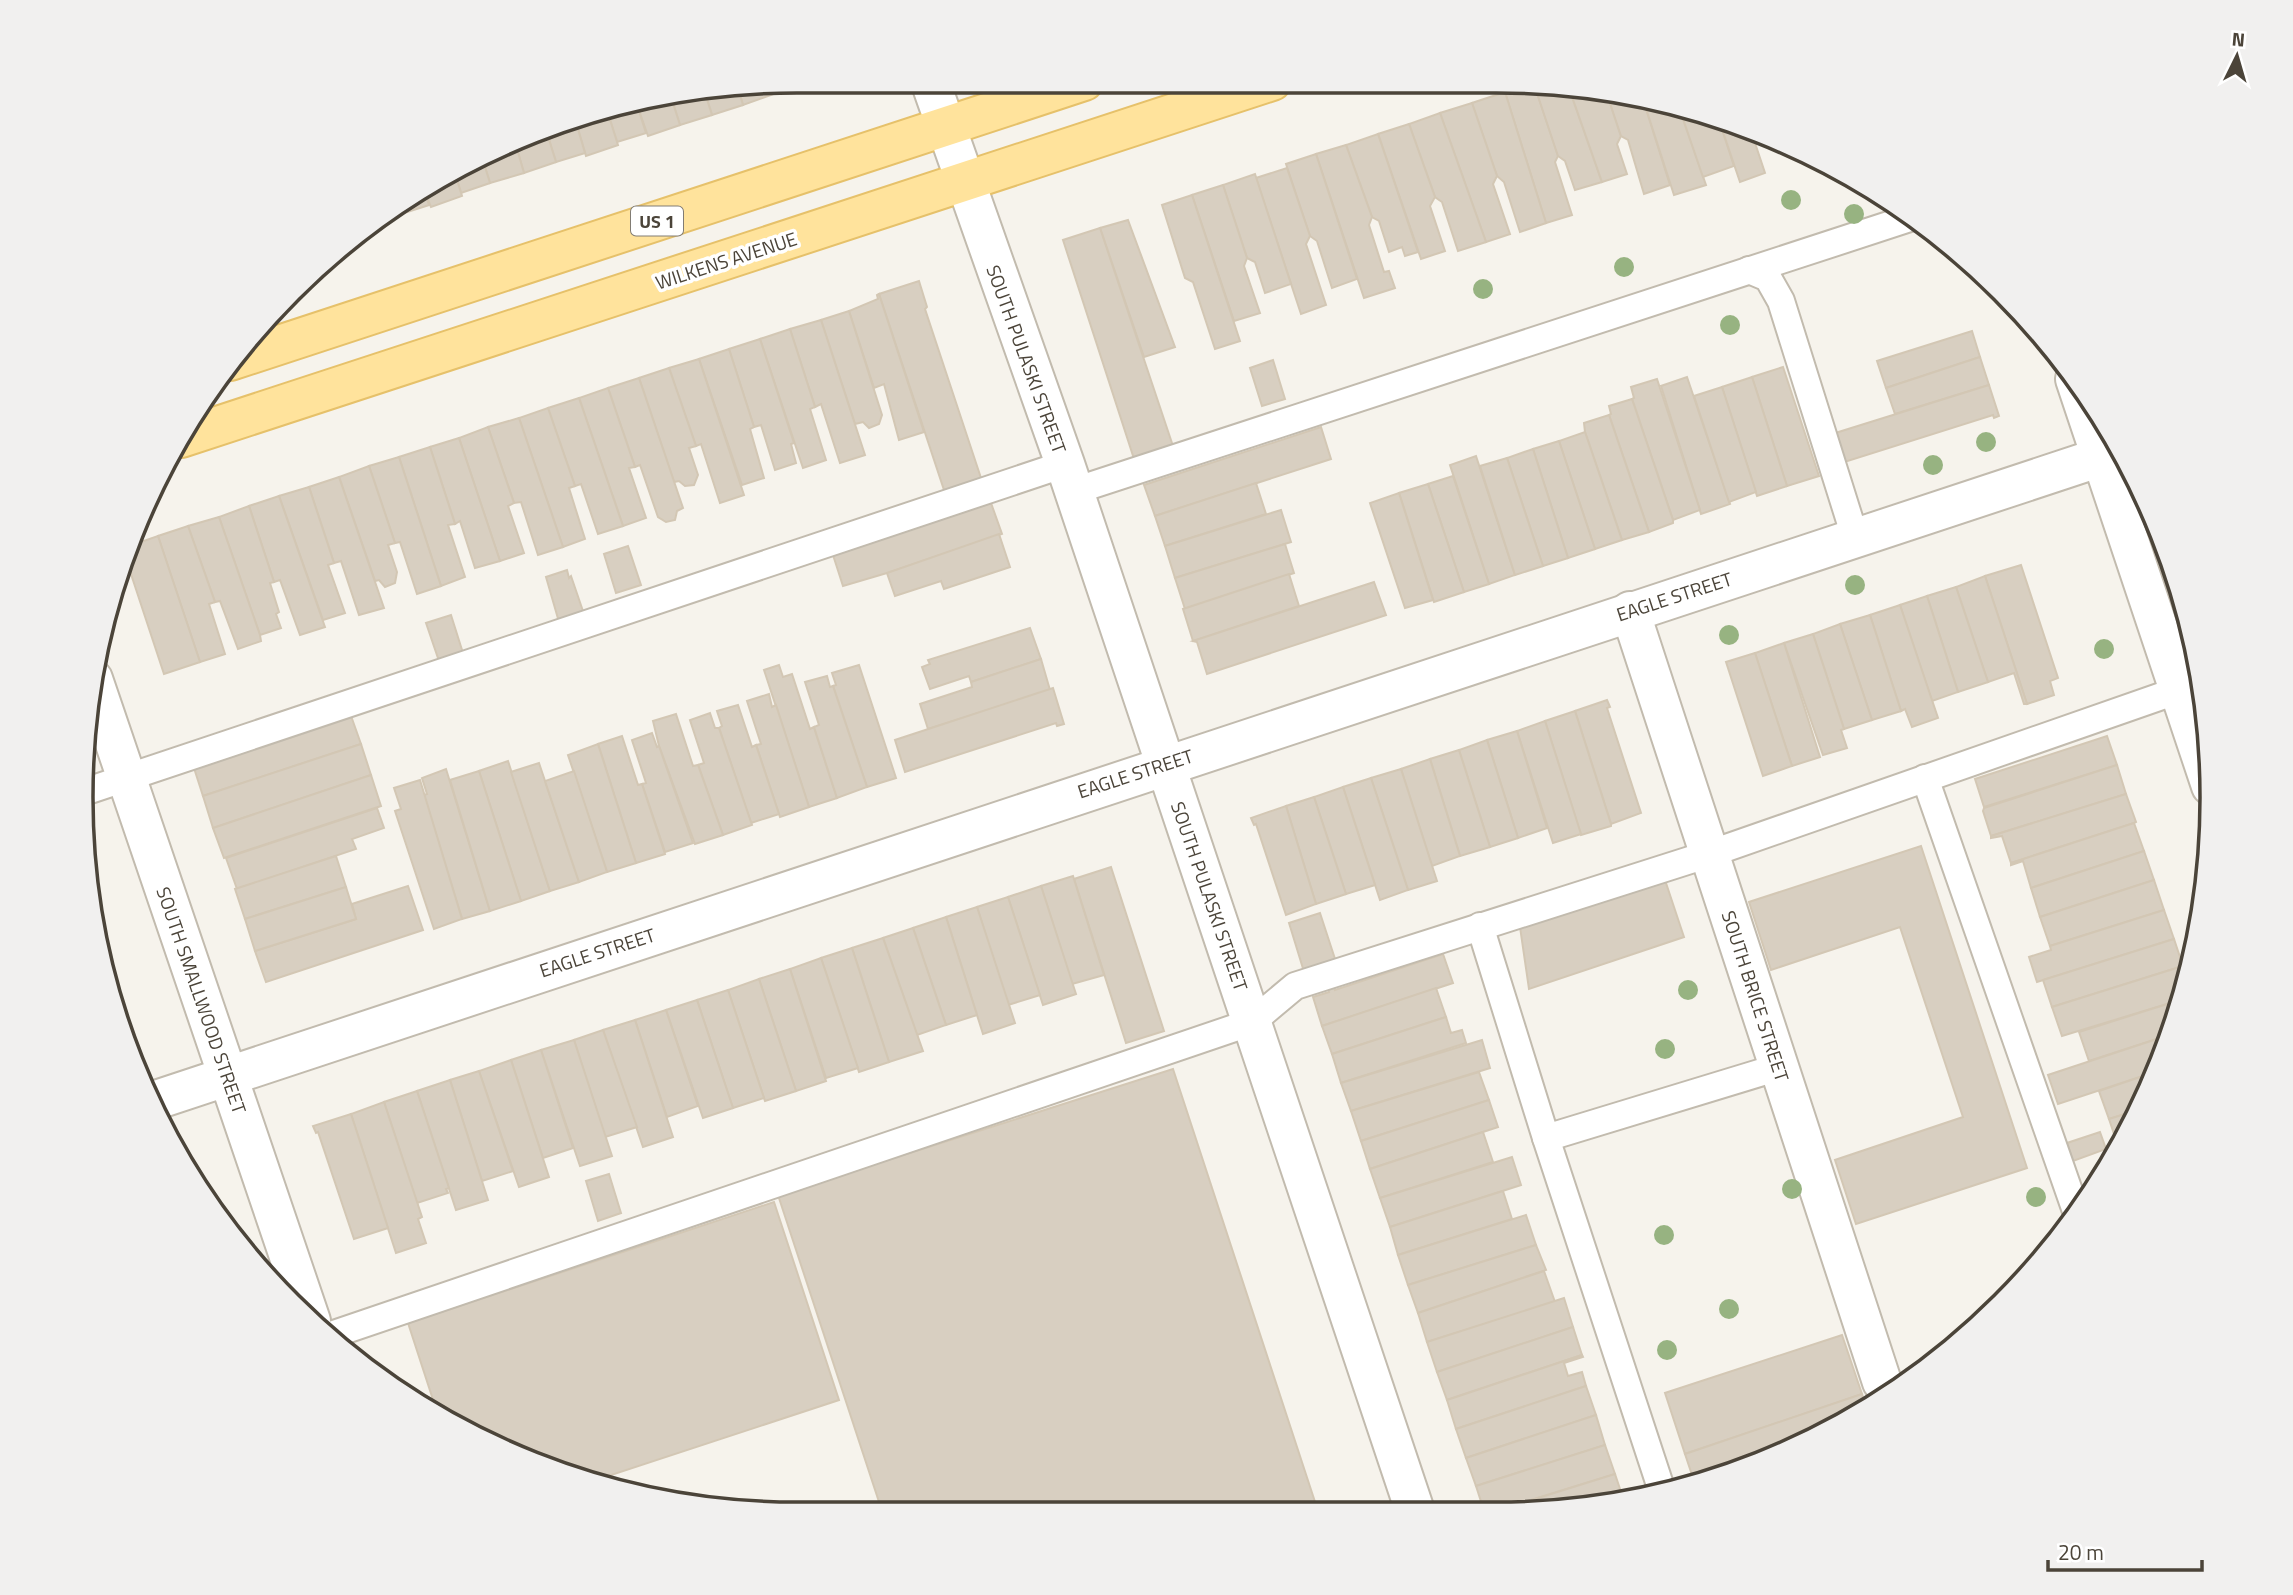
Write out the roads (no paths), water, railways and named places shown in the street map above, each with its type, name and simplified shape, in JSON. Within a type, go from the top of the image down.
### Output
[{"type":"main road","name":"US 1","points":[[249,355],[1045,93]]},
{"type":"main road","name":"WILKENS AVENUE","points":[[194,434],[1233,93]]},
{"type":"street","name":"SOUTH PULASKI STREET","points":[[935,93],[1069,478],[1412,1502]]},
{"type":"street","name":"EAGLE STREET","points":[[160,1099],[1165,762],[1855,537],[2112,457]]},
{"type":"street","points":[[2112,457],[2199,750]]},
{"type":"street","name":"SOUTH BRICE STREET","points":[[1630,611],[1882,1382]]},
{"type":"street","name":"SOUTH SMALLWOOD STREET","points":[[100,699],[304,1301]]},
{"type":"lane","points":[[93,789],[1069,478],[1900,221]]},
{"type":"lane","points":[[1749,270],[1768,278],[1781,301],[1855,537]]},
{"type":"lane","points":[[339,1332],[1252,1022],[1294,986],[1710,853],[2179,690]]},
{"type":"lane","points":[[1925,778],[2073,1201]]},
{"type":"lane","points":[[1480,926],[1659,1483]]},
{"type":"lane","points":[[1546,1138],[1779,1067]]}]
